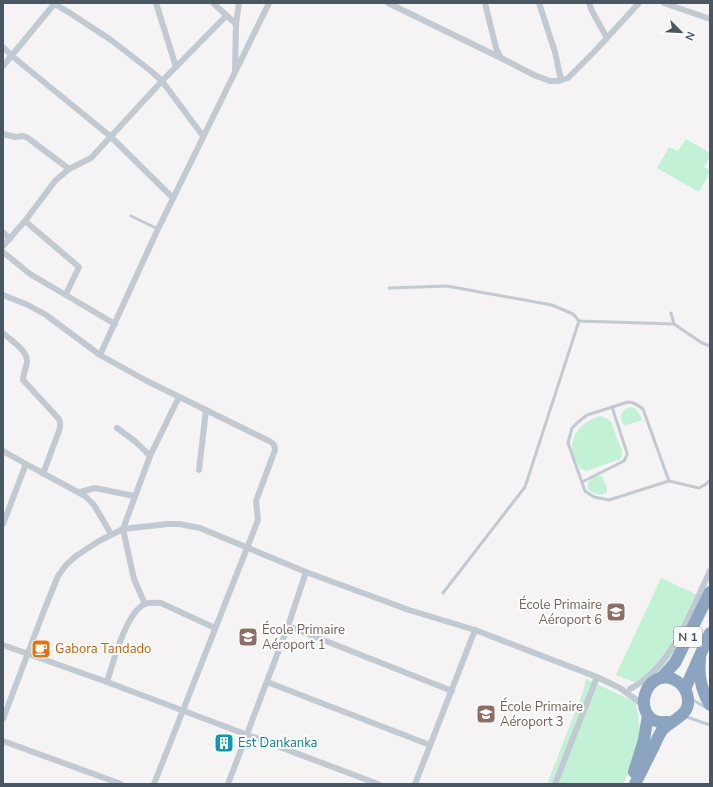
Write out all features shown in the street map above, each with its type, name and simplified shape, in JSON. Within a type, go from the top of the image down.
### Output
[{"type":"highway","name":"N 1","points":[[656,681],[675,663],[710,592]]},
{"type":"highway","name":"N 1","points":[[686,692],[700,654],[710,633]]},
{"type":"highway","points":[[700,654],[699,670],[701,687],[710,705]]},
{"type":"highway","points":[[630,784],[644,740],[646,710],[644,693],[656,681],[669,678],[677,681],[686,692],[688,703],[686,710],[682,716],[671,722],[663,730],[635,784]]},
{"type":"highway","points":[[646,710],[658,722],[671,722]]},
{"type":"street","points":[[3,66],[54,3],[111,40],[151,71],[162,81],[203,136]]},
{"type":"street","points":[[156,3],[176,67]]},
{"type":"street","points":[[213,3],[236,24]]},
{"type":"street","points":[[235,72],[236,24],[239,3]]},
{"type":"street","points":[[100,355],[158,229],[269,3]]},
{"type":"street","points":[[388,3],[500,58],[550,81],[558,82],[568,78],[639,3]]},
{"type":"street","points":[[485,3],[496,48],[500,58]]},
{"type":"street","points":[[539,3],[555,52],[561,80]]},
{"type":"street","points":[[589,3],[607,38]]},
{"type":"street","points":[[664,3],[710,19]]},
{"type":"street","points":[[3,246],[25,221],[55,181],[68,169],[91,158],[162,81],[226,16]]},
{"type":"street","points":[[3,47],[110,136],[173,198]]},
{"type":"street","points":[[3,134],[15,137],[24,136],[28,138],[68,169]]},
{"type":"street","points":[[25,221],[80,267],[66,294]]},
{"type":"street","points":[[3,232],[10,239]]},
{"type":"street","points":[[3,252],[30,274],[115,324]]},
{"type":"street","points":[[3,295],[28,305],[46,315],[100,355],[145,380],[270,440],[275,447],[256,501],[258,520],[154,784]]},
{"type":"street","points":[[3,333],[25,355],[27,362],[23,380],[59,419],[60,428],[43,474]]},
{"type":"street","points":[[145,604],[134,579],[123,529],[150,456],[179,397]]},
{"type":"street","points":[[199,470],[206,410]]},
{"type":"street","points":[[118,428],[136,442],[150,456]]},
{"type":"street","points":[[3,450],[43,474],[80,492],[90,499],[111,534]]},
{"type":"street","points":[[3,524],[26,464]]},
{"type":"street","points":[[80,492],[95,488],[134,496]]},
{"type":"street","points":[[3,719],[58,576],[66,565],[111,534],[123,529],[168,524],[179,524],[200,528],[247,549],[306,572],[409,610],[475,630],[596,677],[620,688],[646,710]]},
{"type":"street","points":[[630,689],[637,685],[656,668],[668,654],[681,632],[710,571]]},
{"type":"street","points":[[228,784],[288,626],[306,572]]},
{"type":"street","points":[[107,682],[115,654],[128,622],[145,604],[154,602],[160,603],[215,628]]},
{"type":"street","points":[[288,626],[452,691]]},
{"type":"street","points":[[415,784],[475,630]]},
{"type":"street","points":[[3,645],[183,710],[378,784]]},
{"type":"street","points":[[555,784],[596,677]]},
{"type":"street","points":[[620,688],[636,688],[656,681]]},
{"type":"street","points":[[267,682],[430,745]]},
{"type":"street","points":[[3,741],[120,784]]},
{"type":"lane","points":[[131,216],[158,229]]},
{"type":"lane","points":[[390,288],[447,286],[552,305],[573,314],[579,321],[674,324],[702,343],[710,346]]},
{"type":"lane","points":[[671,313],[674,324]]},
{"type":"lane","points":[[443,593],[525,487],[579,321]]},
{"type":"lane","points":[[669,480],[643,409],[632,402],[587,415],[577,423],[570,434],[568,443],[585,490],[594,497],[608,500],[669,480],[699,488],[710,480]]},
{"type":"lane","points":[[582,482],[624,461],[626,458],[627,453],[612,407]]},
{"type":"lane","points":[[686,692],[710,710]]},
{"type":"lane","points":[[682,716],[710,725]]},
{"type":"green space","points":[[686,139],[710,153],[704,167],[710,170],[710,172],[699,192],[657,168],[669,147],[678,151]]},
{"type":"green space","points":[[629,407],[634,408],[637,411],[642,420],[625,426],[621,421],[621,415]]},
{"type":"green space","points":[[601,416],[611,422],[622,451],[622,456],[620,459],[587,471],[581,469],[574,457],[572,443],[580,428],[590,420]]},
{"type":"green space","points":[[597,476],[602,476],[607,488],[607,493],[597,494],[588,489],[588,483]]},
{"type":"green space","points":[[661,578],[702,597],[669,665],[642,685],[616,675]]},
{"type":"green space","points":[[586,679],[631,700],[636,704],[641,735],[633,764],[623,784],[547,784],[583,692]]},
{"type":"place","name":"École Primaire Aéroport 6","points":[[616,612]]},
{"type":"place","name":"École Primaire Aéroport 1","points":[[248,637]]},
{"type":"place","name":"Gabora Tandado","points":[[41,649]]},
{"type":"place","name":"École Primaire Aéroport 3","points":[[486,714]]},
{"type":"place","name":"Est Dankanka","points":[[224,743]]}]
